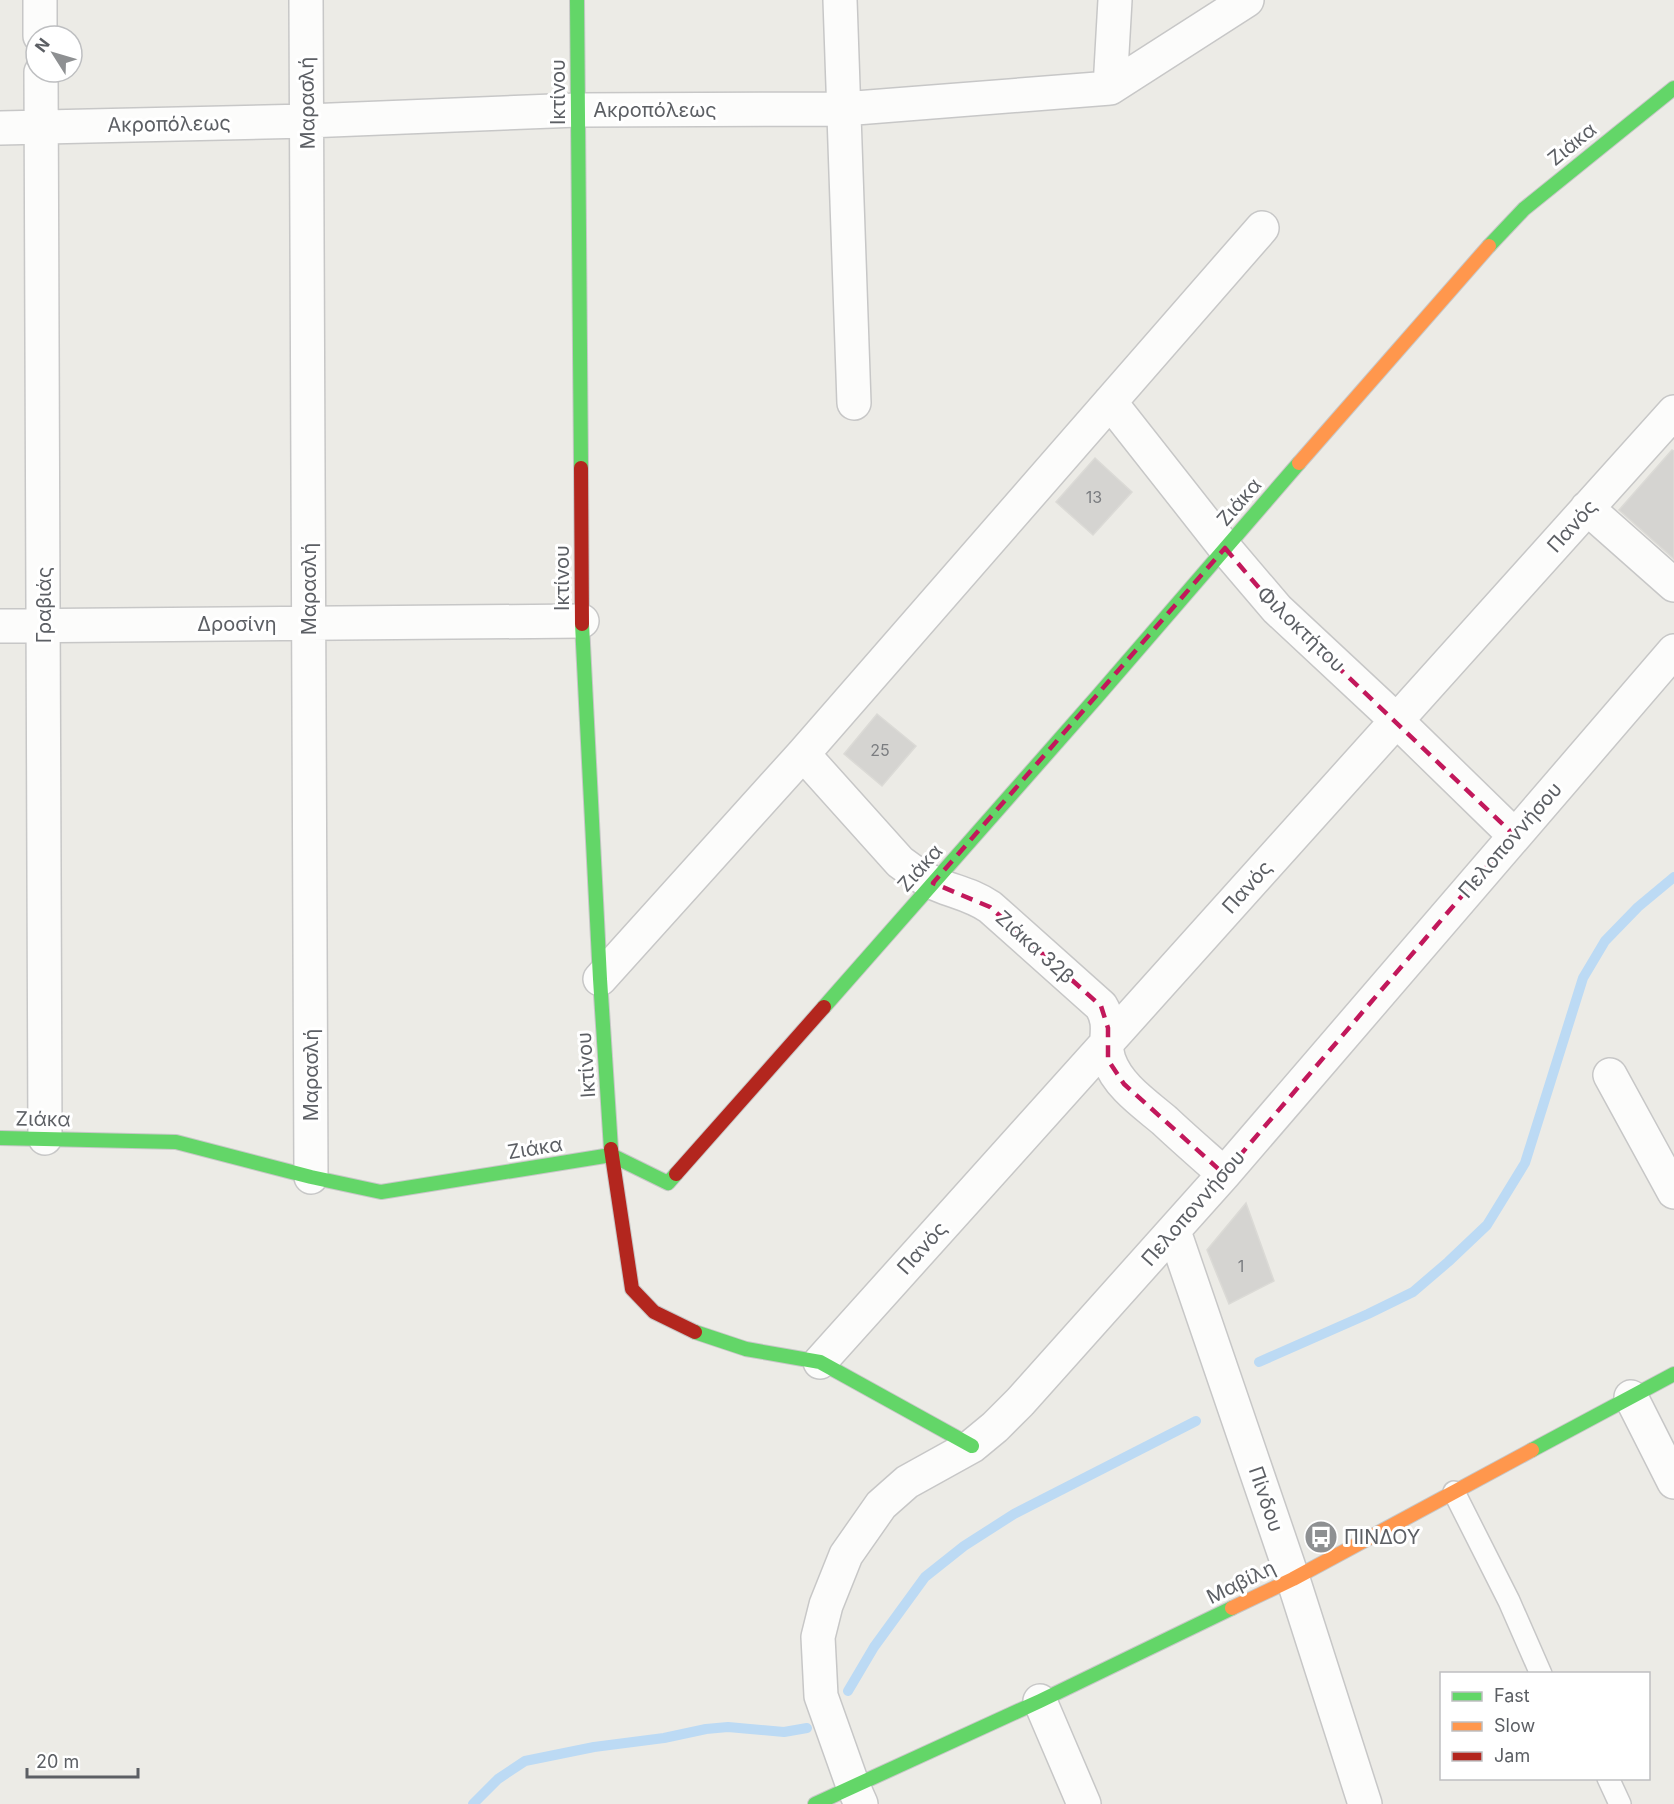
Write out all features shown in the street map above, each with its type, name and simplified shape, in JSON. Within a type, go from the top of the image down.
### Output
[{"type":"street","points":[[40,0],[40,24]]},
{"type":"street","name":"Μαρασλή","points":[[306,0],[311,1177]]},
{"type":"street","name":"Ικτίνου","points":[[577,0],[582,621],[611,1155],[632,1289],[654,1312],[690,1330],[746,1349],[820,1362],[972,1446]]},
{"type":"street","points":[[840,0],[854,403]]},
{"type":"street","points":[[1110,88],[1115,0]]},
{"type":"street","name":"Ακροπόλεως","points":[[0,128],[307,121],[578,110],[843,109],[1110,88],[1247,0]]},
{"type":"street","name":"Γραβιάς","points":[[41,84],[45,1138]]},
{"type":"street","name":"Ζιάκα","points":[[0,1138],[176,1142],[311,1177],[381,1192],[611,1155],[668,1183],[1096,698],[1504,229],[1524,208],[1674,88]]},
{"type":"street","points":[[600,979],[803,754],[1262,228]]},
{"type":"street","name":"Φιλοκτήτου","points":[[1110,402],[1225,548],[1277,609],[1514,834]]},
{"type":"street","name":"Πανός","points":[[820,1362],[1674,412]]},
{"type":"street","points":[[1587,508],[1674,585]]},
{"type":"street","name":"Δροσίνη","points":[[0,626],[582,621]]},
{"type":"street","name":"Πελοποννήσου","points":[[857,1795],[821,1696],[818,1637],[826,1605],[846,1555],[881,1505],[908,1482],[972,1446],[995,1428],[1224,1174],[1514,834],[1674,651]]},
{"type":"street","name":"Ζιάκα 32β","points":[[803,754],[900,862],[933,883],[977,898],[990,907],[1101,1006],[1107,1015],[1108,1060],[1124,1084],[1224,1174]]},
{"type":"street","points":[[1610,1075],[1674,1192]]},
{"type":"street","name":"Πίνδου","points":[[1174,1231],[1293,1579],[1365,1804]]},
{"type":"street","name":"Μαβίλη","points":[[815,1804],[857,1795],[1040,1701],[1293,1579],[1674,1374]]},
{"type":"street","points":[[1631,1397],[1674,1482]]},
{"type":"street","points":[[1040,1701],[1084,1804]]},
{"type":"lane","points":[[1454,1492],[1491,1564],[1540,1672]]},
{"type":"lane","points":[[1608,1780],[1620,1804]]},
{"type":"highlighted area","points":[[1225,548],[1277,609],[1514,835],[1224,1174],[1124,1084],[1108,1060],[1108,1028],[1101,1006],[990,907],[933,883]]},
{"type":"building","points":[[1672,450],[1674,451],[1674,559],[1619,510]]},
{"type":"building","points":[[1095,458],[1132,492],[1093,535],[1056,502]]},
{"type":"building","points":[[877,714],[916,746],[882,786],[844,754]]},
{"type":"building","points":[[1246,1203],[1274,1281],[1229,1304],[1207,1250]]},
{"type":"waterway","points":[[1259,1362],[1413,1292],[1487,1225],[1525,1163],[1583,978],[1605,941],[1638,907],[1674,877]]},
{"type":"waterway","points":[[848,1691],[874,1647],[925,1577],[964,1546],[1014,1514],[1196,1421]]},
{"type":"waterway","points":[[473,1804],[498,1779],[525,1761],[706,1729],[728,1727],[784,1732],[807,1728]]},
{"type":"traffic: fast","points":[[577,0],[581,468]]},
{"type":"traffic: fast","points":[[1489,246],[1524,209],[1674,88]]},
{"type":"traffic: fast","points":[[824,1007],[1299,463]]},
{"type":"traffic: fast","points":[[582,624],[611,1149]]},
{"type":"traffic: fast","points":[[0,1138],[176,1142],[311,1177],[381,1192],[611,1155],[668,1183],[676,1174]]},
{"type":"traffic: fast","points":[[695,1332],[746,1349],[820,1362],[972,1446]]},
{"type":"traffic: fast","points":[[1532,1450],[1674,1374]]},
{"type":"traffic: fast","points":[[815,1804],[1040,1701],[1232,1608]]},
{"type":"traffic: slow","points":[[1299,463],[1489,246]]},
{"type":"traffic: slow","points":[[1232,1608],[1293,1579],[1532,1450]]},
{"type":"traffic: jam","points":[[581,468],[582,624]]},
{"type":"traffic: jam","points":[[676,1174],[824,1007]]},
{"type":"traffic: jam","points":[[611,1149],[632,1289],[654,1312],[695,1332]]},
{"type":"place","name":"ΠΙΝΔΟΥ","points":[[1321,1537]]}]
